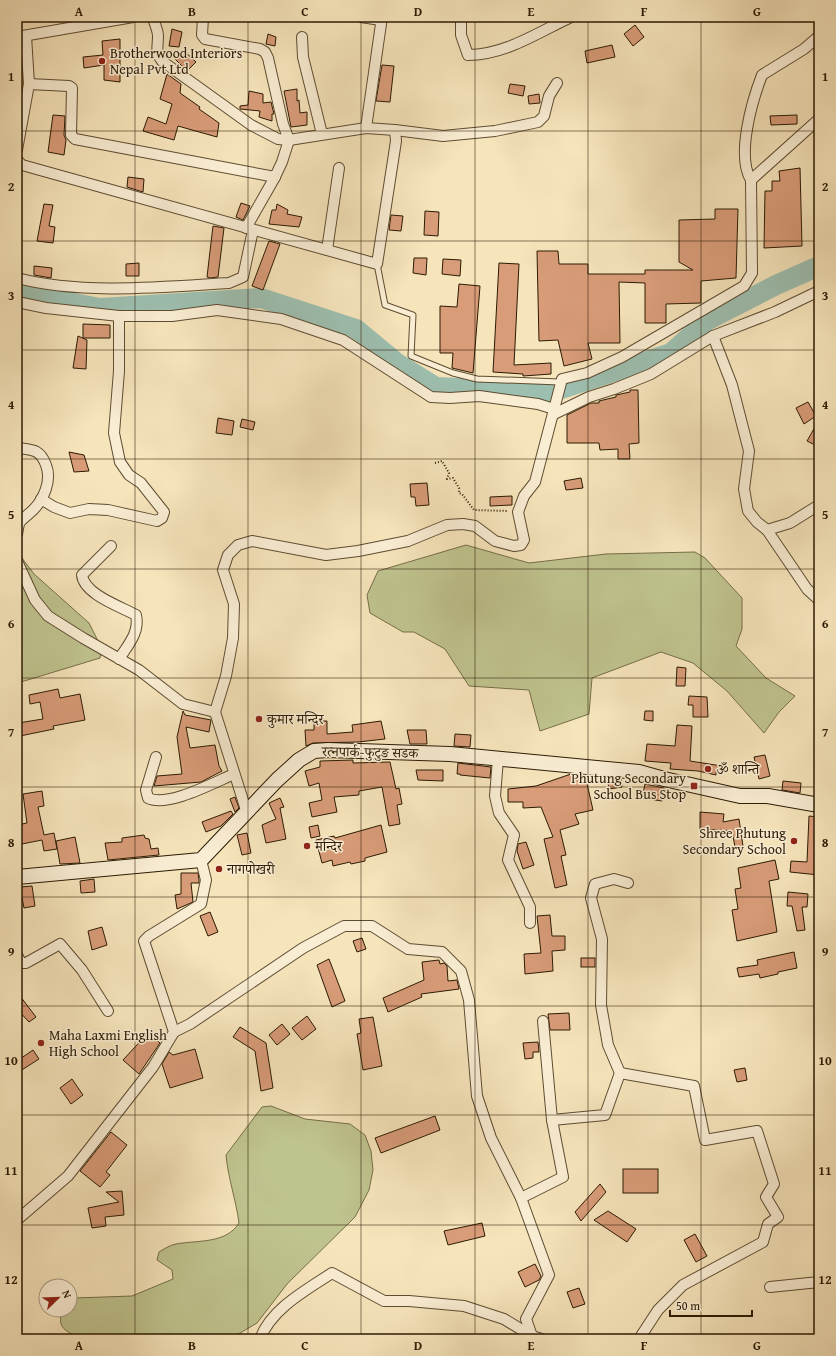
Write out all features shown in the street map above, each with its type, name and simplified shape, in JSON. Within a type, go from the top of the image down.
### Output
[{"type":"street","points":[[17,150],[29,84],[22,37],[133,17]]},
{"type":"street","points":[[153,17],[158,36],[156,47],[157,55],[162,61],[270,136],[289,140],[366,128],[443,136],[495,131],[538,122],[544,116],[549,96],[557,83]]},
{"type":"street","points":[[17,278],[45,284],[106,288],[229,283],[243,277],[250,229],[275,178],[289,140],[265,52],[248,47],[209,41],[205,39],[202,35],[203,17]]},
{"type":"street","points":[[361,17],[381,18],[366,128]]},
{"type":"street","points":[[461,17],[461,35],[468,54],[480,55],[512,45],[571,17]]},
{"type":"street","points":[[247,813],[215,712],[226,676],[234,638],[234,604],[223,570],[228,555],[238,545],[252,541],[326,555],[358,551],[408,541],[447,525],[463,524],[475,526],[495,540],[514,546],[521,544],[524,540],[518,512],[524,496],[535,482],[562,379],[587,373],[622,357],[744,286],[752,273],[751,180],[744,164],[751,111],[762,75],[804,49],[819,36]]},
{"type":"street","points":[[302,37],[303,56],[322,134]]},
{"type":"street","points":[[29,84],[69,86],[72,88],[71,135],[75,139],[275,178]]},
{"type":"street","points":[[751,180],[819,119]]},
{"type":"street","points":[[17,160],[22,165],[377,264],[396,141],[395,130]]},
{"type":"street","points":[[327,250],[339,168]]},
{"type":"street","points":[[17,302],[46,308],[119,316],[172,316],[217,310],[280,319],[343,340],[431,397],[450,398],[480,396],[538,404],[554,412],[651,374],[713,336],[775,312],[819,291]]},
{"type":"street","points":[[41,500],[70,513],[89,509],[108,510],[157,522],[162,518],[164,512],[141,483],[128,475],[120,462],[117,448],[114,433],[119,371],[119,316]]},
{"type":"street","points":[[713,336],[732,386],[749,451],[744,489],[748,511],[757,522],[767,530],[807,588],[819,600]]},
{"type":"street","points":[[17,448],[34,451],[42,455],[48,469],[49,481],[41,500],[19,523],[17,534]]},
{"type":"street","points":[[767,530],[790,523],[819,505]]},
{"type":"street","points":[[111,546],[82,575],[83,583],[91,591],[136,615],[138,623],[137,630],[119,659]]},
{"type":"street","points":[[17,561],[35,600],[48,616],[82,638],[139,670],[184,704],[215,712]]},
{"type":"street","name":"रत्नपार्क-फुटुङ सडक","points":[[201,860],[277,780],[299,760],[314,751],[433,753],[639,772],[740,796],[774,796],[819,804]]},
{"type":"street","points":[[156,757],[146,790],[148,798],[152,800],[179,798],[234,774]]},
{"type":"street","points":[[498,759],[495,796],[498,813],[514,836],[508,860],[530,907],[530,924]]},
{"type":"street","points":[[17,878],[201,860],[206,880],[201,904],[149,936],[144,941],[174,1032]]},
{"type":"street","points":[[552,1120],[605,1115],[620,1073],[608,1045],[602,1012],[602,939],[591,898],[595,884],[614,879],[628,882]]},
{"type":"street","points":[[17,1220],[68,1176],[153,1068],[174,1032],[190,1024],[303,948],[344,926],[372,926],[408,948],[442,952],[461,971],[468,1000],[477,1096],[491,1138],[521,1198],[549,1275],[526,1319],[533,1338]]},
{"type":"street","points":[[17,955],[21,963],[26,963],[60,944],[82,970],[108,1011]]},
{"type":"street","points":[[521,1198],[563,1177],[552,1120],[543,1022]]},
{"type":"street","points":[[620,1073],[694,1086],[705,1140],[757,1131],[774,1184],[766,1197],[778,1217],[768,1224],[763,1242],[683,1285],[658,1310],[639,1339]]},
{"type":"street","points":[[260,1339],[265,1326],[300,1293],[332,1273],[384,1301],[409,1301],[464,1306],[504,1319],[533,1338],[542,1339]]},
{"type":"street","points":[[770,1287],[819,1282]]},
{"type":"lane","points":[[377,264],[385,305],[413,315],[411,356],[446,371],[477,379],[560,385]]},
{"type":"path","points":[[435,463],[442,461],[449,473],[447,479],[453,478],[459,488],[459,493],[462,494],[474,510],[518,512]]},
{"type":"green space","points":[[17,540],[22,558],[34,574],[89,623],[102,649],[100,658],[21,682],[17,680]]},
{"type":"green space","points":[[466,545],[529,563],[606,554],[695,552],[705,558],[742,598],[742,629],[736,646],[766,678],[795,696],[779,712],[764,733],[727,691],[693,663],[661,652],[592,678],[589,714],[540,731],[529,690],[469,686],[445,649],[414,632],[403,632],[370,613],[367,595],[378,571]]},
{"type":"green space","points":[[271,1106],[305,1119],[350,1124],[365,1135],[371,1151],[373,1170],[369,1190],[355,1217],[287,1284],[257,1323],[230,1339],[86,1339],[70,1333],[62,1327],[61,1318],[78,1318],[78,1298],[132,1296],[173,1279],[172,1270],[157,1260],[159,1252],[167,1247],[219,1238],[227,1235],[233,1230],[239,1223],[228,1172],[226,1155],[262,1107]]},
{"type":"building","points":[[635,25],[644,37],[633,46],[624,34]]},
{"type":"building","points":[[172,29],[182,32],[179,47],[169,46]]},
{"type":"building","points":[[268,34],[276,37],[275,46],[266,44]]},
{"type":"building","name":"Brotherwood Interiors Nepal Pvt Ltd","points":[[120,39],[120,82],[104,80],[104,65],[84,68],[83,57],[103,55],[102,41]]},
{"type":"building","points":[[612,45],[615,57],[587,63],[585,51]]},
{"type":"building","points":[[184,51],[196,62],[187,71],[175,59]]},
{"type":"building","points":[[382,65],[394,66],[390,102],[376,101]]},
{"type":"building","points":[[167,74],[181,84],[180,93],[219,123],[217,137],[178,126],[174,140],[143,131],[148,117],[166,124],[172,104],[160,99]]},
{"type":"building","points":[[510,84],[525,86],[523,96],[508,93]]},
{"type":"building","points":[[297,89],[297,101],[299,100],[300,113],[307,112],[307,125],[291,127],[284,91]]},
{"type":"building","points":[[249,91],[263,94],[263,103],[271,102],[274,114],[272,114],[272,121],[259,117],[260,111],[240,109],[240,106],[248,105]]},
{"type":"building","points":[[539,94],[540,103],[529,104],[528,96]]},
{"type":"building","points":[[53,115],[65,116],[64,135],[66,140],[64,155],[48,152]]},
{"type":"building","points":[[797,115],[797,124],[771,125],[770,116]]},
{"type":"building","points":[[800,168],[802,246],[764,248],[765,191],[772,191],[772,181],[780,181],[779,171]]},
{"type":"building","points":[[128,177],[144,179],[143,192],[127,187]]},
{"type":"building","points":[[241,203],[250,206],[243,220],[236,217]]},
{"type":"building","points":[[44,204],[53,205],[49,226],[55,227],[53,243],[37,241]]},
{"type":"building","points":[[277,204],[288,210],[287,214],[302,217],[299,227],[269,224],[272,210],[276,210]]},
{"type":"building","points":[[715,209],[738,209],[736,278],[701,281],[701,303],[666,304],[666,323],[645,323],[645,283],[619,282],[620,343],[588,343],[592,359],[564,366],[558,340],[539,341],[537,251],[558,251],[559,264],[588,264],[588,274],[645,274],[645,270],[693,270],[679,262],[679,220],[715,219]]},
{"type":"building","points":[[425,211],[439,212],[438,236],[424,235]]},
{"type":"building","points":[[391,215],[403,216],[401,231],[389,230]]},
{"type":"building","points":[[213,226],[224,228],[218,277],[210,278],[207,277]]},
{"type":"building","points":[[269,241],[280,244],[263,290],[252,286]]},
{"type":"building","points":[[414,258],[427,258],[426,275],[413,273]]},
{"type":"building","points":[[443,259],[461,260],[460,276],[442,274]]},
{"type":"building","points":[[139,263],[139,276],[126,276],[126,264]]},
{"type":"building","points":[[499,263],[519,264],[514,365],[551,363],[551,374],[523,376],[523,374],[493,372]]},
{"type":"building","points":[[34,266],[52,268],[51,278],[34,275]]},
{"type":"building","points":[[459,284],[480,286],[473,373],[452,368],[453,353],[440,353],[440,306],[457,307]]},
{"type":"building","points":[[83,324],[110,325],[110,338],[83,338]]},
{"type":"building","points":[[78,336],[87,340],[86,369],[73,368]]},
{"type":"building","points":[[630,390],[638,390],[639,443],[629,444],[630,459],[618,459],[618,449],[600,450],[599,443],[567,443],[567,415],[591,403],[599,403],[599,401],[630,392]]},
{"type":"building","points":[[808,402],[816,416],[804,424],[796,408]]},
{"type":"building","points":[[218,418],[234,421],[232,435],[216,433]]},
{"type":"building","points":[[242,419],[255,422],[253,430],[240,427]]},
{"type":"building","points":[[819,420],[819,437],[815,445],[807,441]]},
{"type":"building","points":[[69,452],[84,455],[89,471],[74,472]]},
{"type":"building","points":[[581,478],[583,488],[566,490],[564,481]]},
{"type":"building","points":[[427,483],[429,505],[416,506],[415,497],[411,497],[410,484]]},
{"type":"building","points":[[512,496],[512,505],[490,506],[490,497]]},
{"type":"building","points":[[677,667],[686,668],[685,686],[676,686]]},
{"type":"building","points":[[58,689],[60,698],[80,694],[85,720],[53,726],[54,729],[20,736],[18,723],[43,719],[40,702],[30,704],[29,695]]},
{"type":"building","points":[[689,696],[707,697],[708,717],[693,717],[693,705],[688,705]]},
{"type":"building","points":[[183,711],[185,715],[211,720],[209,732],[186,727],[190,748],[215,745],[219,766],[222,771],[201,782],[154,786],[157,776],[182,774],[177,737]]},
{"type":"building","points":[[645,711],[653,711],[653,721],[644,720]]},
{"type":"building","points":[[314,721],[327,721],[327,734],[353,732],[352,725],[381,721],[385,739],[358,742],[313,743],[306,746],[305,730],[314,730]]},
{"type":"building","points":[[677,725],[692,726],[690,761],[722,766],[721,772],[716,772],[716,775],[698,771],[670,769],[671,763],[645,761],[647,744],[675,746]]},
{"type":"building","points":[[407,730],[426,730],[427,744],[410,744]]},
{"type":"building","points":[[455,734],[471,735],[470,747],[454,746]]},
{"type":"building","points":[[765,755],[770,776],[759,779],[754,757]]},
{"type":"building","points":[[353,760],[353,763],[390,762],[396,789],[399,788],[402,804],[397,805],[400,824],[389,826],[382,787],[359,791],[359,795],[334,797],[337,812],[312,817],[309,803],[322,800],[319,783],[309,786],[305,771],[320,767],[320,761]]},
{"type":"building","points":[[458,763],[491,767],[490,778],[457,774]]},
{"type":"building","points":[[416,770],[443,770],[443,781],[418,780]]},
{"type":"building","points":[[571,774],[585,775],[593,810],[575,814],[579,824],[560,830],[566,855],[561,856],[567,885],[555,888],[544,839],[553,837],[541,807],[523,808],[523,802],[508,802],[508,789],[536,786]]},
{"type":"building","points":[[607,777],[621,779],[622,787],[609,789]]},
{"type":"building","points":[[783,781],[801,783],[800,793],[782,790]]},
{"type":"building","points":[[645,784],[664,788],[662,801],[642,798]]},
{"type":"building","points":[[42,791],[44,806],[38,807],[44,835],[54,833],[57,849],[44,851],[42,840],[17,845],[17,825],[27,823],[23,794]]},
{"type":"building","points":[[235,797],[239,808],[235,812],[230,799]]},
{"type":"building","points":[[280,798],[284,807],[280,808],[286,839],[266,843],[262,825],[276,819],[269,803]]},
{"type":"building","points":[[231,811],[233,814],[221,826],[206,832],[202,822]]},
{"type":"building","points":[[700,812],[724,814],[723,822],[739,819],[743,846],[735,847],[732,831],[700,829]]},
{"type":"building","points":[[809,816],[819,817],[819,875],[790,872],[791,861],[807,862]]},
{"type":"building","points":[[318,825],[320,836],[311,838],[309,827]]},
{"type":"building","points":[[381,825],[387,852],[365,858],[365,861],[351,864],[350,862],[333,866],[332,860],[322,863],[316,840],[334,836],[335,838]]},
{"type":"building","points":[[247,833],[251,853],[242,855],[237,835]]},
{"type":"building","points":[[144,835],[145,838],[149,839],[151,849],[158,848],[159,855],[108,860],[105,843],[122,842],[122,838]]},
{"type":"building","points":[[75,837],[80,863],[60,864],[56,841]]},
{"type":"building","points":[[526,842],[534,865],[523,869],[517,851],[518,844]]},
{"type":"building","points":[[775,860],[779,879],[769,881],[777,932],[737,941],[732,910],[738,909],[735,889],[741,888],[738,868]]},
{"type":"building","points":[[181,873],[198,873],[199,883],[191,883],[193,902],[177,909],[175,895],[181,894]]},
{"type":"building","points":[[94,879],[95,892],[81,893],[80,881]]},
{"type":"building","points":[[32,886],[35,906],[24,908],[20,887]]},
{"type":"building","points":[[788,892],[808,894],[807,907],[802,907],[805,930],[797,931],[792,906],[787,906]]},
{"type":"building","points":[[210,912],[218,932],[208,936],[200,916]]},
{"type":"building","points":[[550,915],[552,936],[565,936],[565,950],[552,951],[553,971],[525,974],[524,954],[541,953],[537,916]]},
{"type":"building","points":[[102,927],[107,945],[92,950],[88,931]]},
{"type":"building","points":[[362,938],[366,949],[357,952],[353,941]]},
{"type":"building","points":[[794,952],[797,968],[760,978],[759,974],[739,977],[737,968],[758,965],[757,960]]},
{"type":"building","points":[[581,958],[595,958],[595,967],[581,967]]},
{"type":"building","points":[[329,959],[345,1001],[332,1007],[317,965]]},
{"type":"building","points":[[439,960],[440,964],[444,963],[447,966],[448,981],[457,980],[459,989],[421,994],[422,997],[388,1012],[383,998],[424,980],[422,962]]},
{"type":"building","points":[[17,992],[36,1017],[29,1022],[17,1009]]},
{"type":"building","points":[[569,1013],[570,1030],[550,1030],[548,1014]]},
{"type":"building","points":[[307,1016],[316,1029],[302,1040],[292,1028]]},
{"type":"building","points":[[373,1017],[382,1066],[363,1070],[357,1034],[361,1033],[359,1019]]},
{"type":"building","points":[[282,1024],[290,1034],[277,1045],[269,1035]]},
{"type":"building","points":[[240,1027],[266,1043],[273,1088],[261,1091],[255,1051],[233,1037]]},
{"type":"building","points":[[148,1033],[160,1043],[139,1074],[123,1060]]},
{"type":"building","points":[[538,1042],[539,1052],[533,1052],[533,1058],[525,1059],[523,1043]]},
{"type":"building","points":[[195,1049],[203,1078],[170,1088],[162,1064],[169,1052],[173,1055]]},
{"type":"building","points":[[33,1050],[39,1059],[17,1073],[17,1061]]},
{"type":"building","points":[[745,1068],[747,1080],[737,1082],[734,1070]]},
{"type":"building","points":[[72,1079],[83,1095],[71,1104],[60,1088]]},
{"type":"building","points":[[435,1116],[440,1130],[381,1153],[375,1138]]},
{"type":"building","points":[[111,1132],[127,1145],[106,1172],[110,1175],[100,1187],[80,1171]]},
{"type":"building","points":[[623,1169],[658,1169],[658,1193],[623,1193]]},
{"type":"building","points":[[600,1184],[606,1192],[581,1221],[575,1212]]},
{"type":"building","points":[[122,1191],[124,1215],[105,1217],[106,1226],[92,1228],[88,1208],[119,1202],[106,1192]]},
{"type":"building","points":[[608,1211],[636,1229],[627,1242],[594,1220]]},
{"type":"building","points":[[482,1223],[485,1236],[448,1245],[444,1231]]},
{"type":"building","points":[[695,1234],[707,1256],[696,1262],[684,1240]]},
{"type":"building","points":[[535,1264],[541,1276],[539,1280],[525,1287],[518,1272]]},
{"type":"building","points":[[579,1288],[585,1304],[573,1308],[567,1292]]},
{"type":"waterway","points":[[17,292],[100,308],[261,298],[356,329],[397,363],[436,387],[552,392],[671,353],[708,320],[776,285],[819,266]]},
{"type":"place","name":"Brotherwood Interiors Nepal Pvt Ltd","points":[[102,61]]},
{"type":"place","name":"कुमार मन्दिर","points":[[259,719]]},
{"type":"place","name":"ॐ शान्ति","points":[[708,769]]},
{"type":"place","name":"Phutung Secondary School Bus Stop","points":[[694,786]]},
{"type":"place","name":"Shree Phutung Secondary School","points":[[794,841]]},
{"type":"place","name":"मन्दिर","points":[[307,846]]},
{"type":"place","name":"नागपोखरी","points":[[219,869]]},
{"type":"place","name":"Maha Laxmi English High School","points":[[41,1043]]}]
